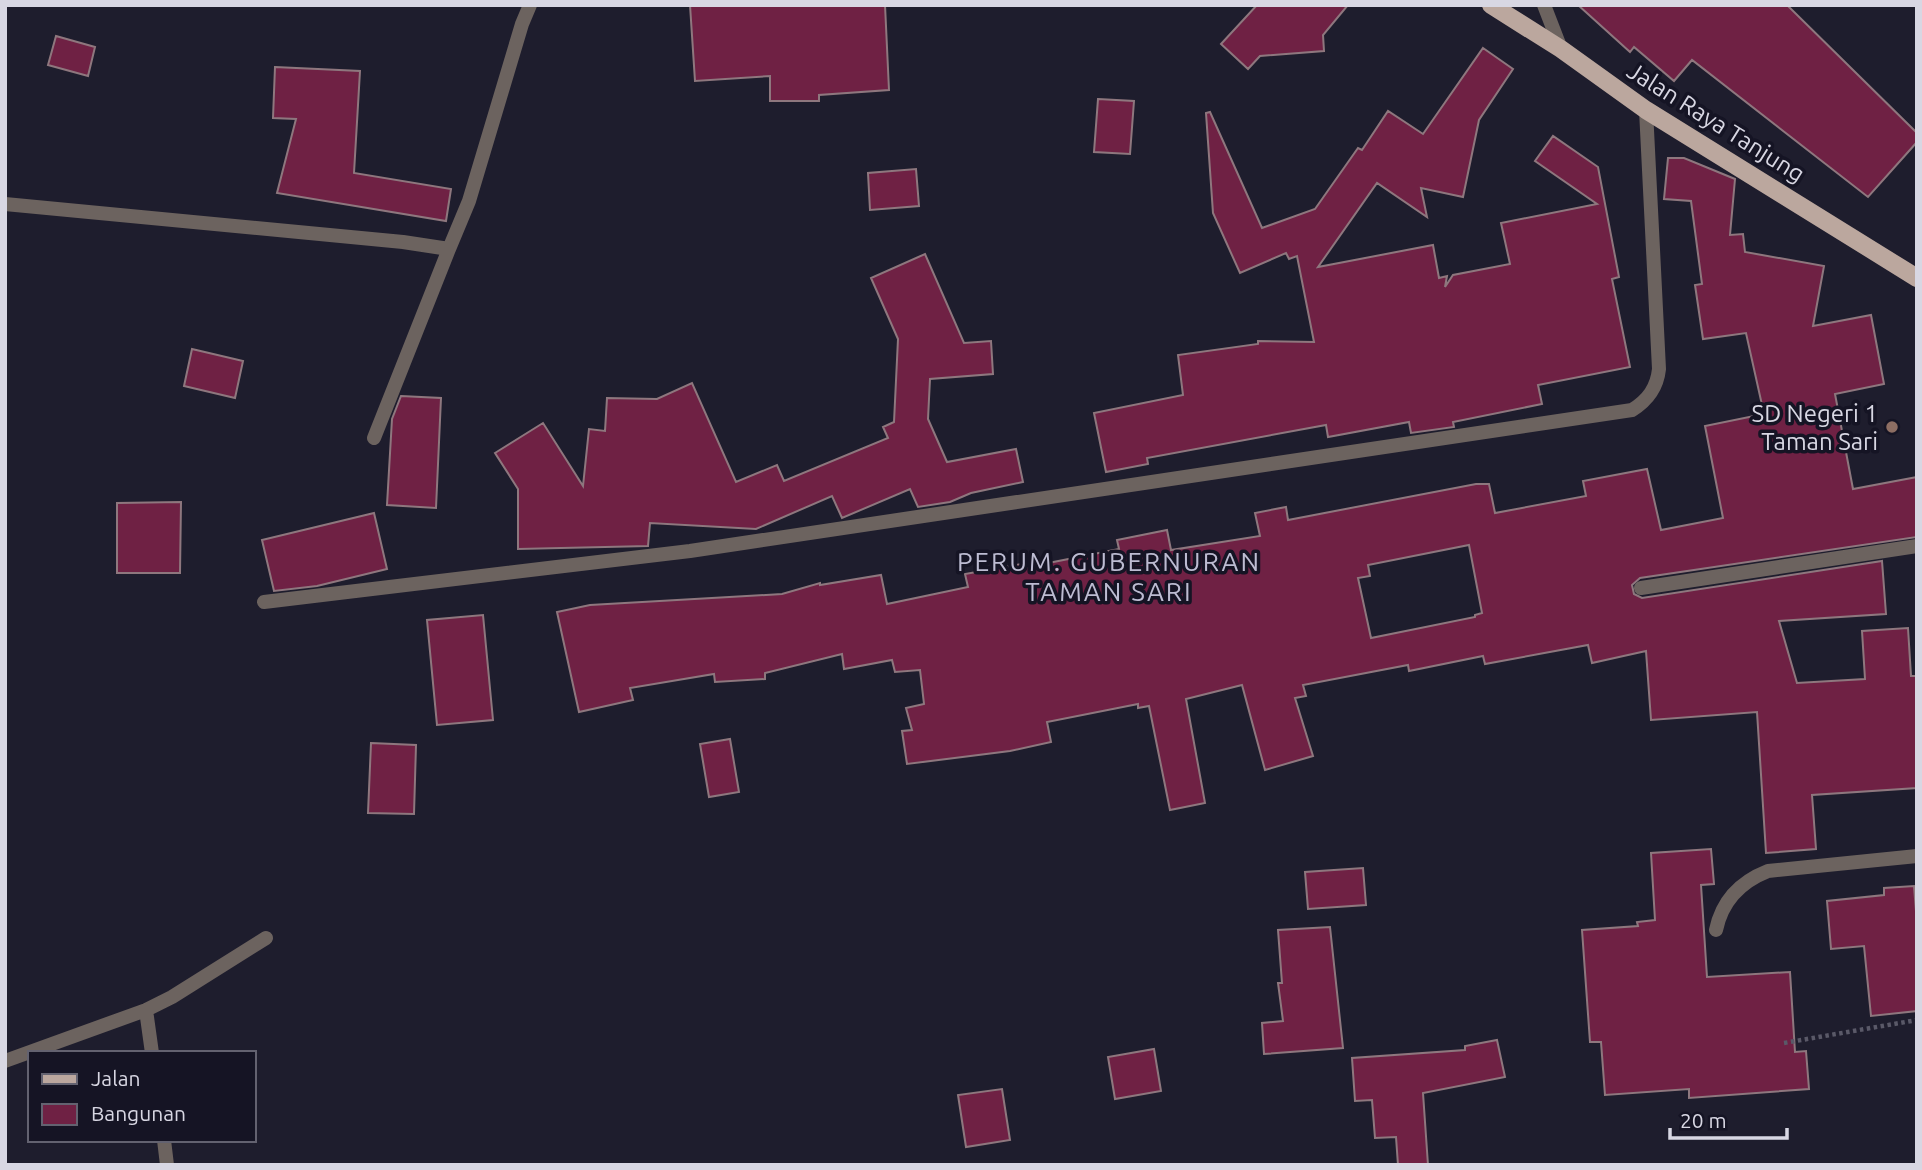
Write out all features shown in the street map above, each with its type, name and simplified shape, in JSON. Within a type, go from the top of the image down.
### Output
[{"type":"main road","name":"Jalan Raya Tanjung","points":[[1491,5],[1561,49],[1646,110],[1917,278]]},
{"type":"street","points":[[374,438],[469,201],[530,5]]},
{"type":"street","points":[[1544,5],[1561,49]]},
{"type":"street","points":[[264,602],[690,551],[1632,410],[1644,402],[1653,390],[1659,369],[1646,110]]},
{"type":"street","points":[[5,204],[403,242],[449,249]]},
{"type":"street","points":[[1641,588],[1917,546]]},
{"type":"street","points":[[1716,930],[1718,919],[1730,898],[1746,881],[1768,872],[1917,856]]},
{"type":"street","points":[[33,1051],[146,1010],[172,997],[266,938]]},
{"type":"street","points":[[146,1010],[152,1051]]},
{"type":"street","points":[[5,1061],[28,1053]]},
{"type":"street","points":[[164,1142],[167,1165]]},
{"type":"path","points":[[1784,1043],[1917,1020]]},
{"type":"building","points":[[690,5],[885,5],[889,90],[819,95],[819,101],[770,101],[770,76],[695,81]]},
{"type":"building","points":[[1257,5],[1348,5],[1323,35],[1324,51],[1260,56],[1248,69],[1221,44]]},
{"type":"building","points":[[1578,5],[1787,5],[1917,133],[1917,142],[1868,197],[1692,60],[1674,81],[1634,47],[1630,52]]},
{"type":"building","points":[[56,36],[95,47],[88,76],[48,65]]},
{"type":"building","points":[[1483,48],[1513,69],[1479,120],[1463,197],[1421,188],[1427,217],[1377,183],[1318,267],[1433,245],[1439,278],[1447,276],[1445,287],[1453,275],[1510,264],[1501,223],[1597,204],[1535,161],[1553,136],[1598,167],[1619,277],[1612,279],[1630,367],[1538,385],[1542,404],[1453,422],[1454,427],[1411,433],[1409,422],[1328,437],[1326,425],[1147,458],[1148,464],[1106,472],[1094,413],[1183,395],[1178,355],[1258,344],[1258,341],[1314,342],[1297,256],[1289,259],[1286,253],[1240,273],[1213,213],[1206,113],[1210,112],[1262,228],[1315,209],[1358,148],[1362,150],[1388,111],[1423,134]]},
{"type":"building","points":[[275,67],[360,71],[354,173],[451,189],[446,221],[277,193],[296,119],[273,118]]},
{"type":"building","points":[[1098,99],[1134,101],[1130,154],[1094,152]]},
{"type":"building","points":[[1668,158],[1684,158],[1735,179],[1730,235],[1743,234],[1745,252],[1824,266],[1813,326],[1871,315],[1884,384],[1835,394],[1853,489],[1917,477],[1917,537],[1640,578],[1632,585],[1634,594],[1642,598],[1882,561],[1886,614],[1779,621],[1797,683],[1865,679],[1862,631],[1908,628],[1911,676],[1917,676],[1917,788],[1812,795],[1816,849],[1766,853],[1757,712],[1651,720],[1646,651],[1592,663],[1588,645],[1485,664],[1483,656],[1409,671],[1408,665],[1303,685],[1306,696],[1295,698],[1313,756],[1265,770],[1242,685],[1186,699],[1205,803],[1170,810],[1149,706],[1138,708],[1138,704],[1047,722],[1051,742],[1010,751],[907,764],[902,731],[912,730],[906,708],[924,704],[920,670],[895,672],[892,660],[844,669],[842,654],[765,673],[765,679],[715,682],[714,674],[630,688],[633,700],[579,712],[557,612],[590,605],[782,594],[820,583],[881,575],[887,604],[968,587],[965,574],[1027,563],[1028,567],[1119,549],[1117,540],[1167,530],[1171,550],[1260,536],[1255,513],[1286,507],[1288,520],[1476,484],[1489,484],[1495,513],[1586,496],[1583,481],[1647,469],[1661,530],[1723,518],[1705,426],[1764,414],[1746,333],[1703,339],[1695,285],[1702,284],[1691,201],[1664,199]],"holes":[[[1469,545],[1482,613],[1475,617],[1371,638],[1358,578],[1370,576],[1368,565]]]},
{"type":"building","points":[[916,169],[919,206],[870,210],[868,173]]},
{"type":"building","points":[[925,254],[964,343],[991,341],[993,374],[930,379],[928,419],[947,462],[1016,449],[1023,482],[971,493],[950,502],[918,507],[910,489],[842,518],[832,496],[756,529],[650,523],[648,546],[518,549],[518,489],[495,453],[543,423],[583,486],[589,429],[605,431],[607,398],[657,399],[692,383],[736,482],[777,465],[784,481],[888,438],[883,427],[894,422],[898,339],[871,278]]},
{"type":"building","points":[[192,349],[243,361],[235,398],[184,386]]},
{"type":"building","points":[[401,396],[441,398],[436,508],[387,505],[392,419]]},
{"type":"building","points":[[181,502],[180,573],[117,573],[117,503]]},
{"type":"building","points":[[374,513],[387,569],[317,586],[274,591],[262,540]]},
{"type":"building","points":[[483,615],[493,720],[437,725],[427,620]]},
{"type":"building","points":[[730,739],[739,792],[709,797],[700,744]]},
{"type":"building","points":[[371,743],[416,745],[414,814],[368,813]]},
{"type":"building","points":[[1711,849],[1714,884],[1701,885],[1707,977],[1790,972],[1795,1052],[1806,1051],[1809,1089],[1689,1098],[1689,1089],[1605,1095],[1601,1042],[1590,1042],[1582,930],[1638,926],[1637,922],[1655,920],[1651,853]]},
{"type":"building","points":[[1363,868],[1366,905],[1308,909],[1305,872]]},
{"type":"building","points":[[1914,886],[1917,1011],[1871,1016],[1864,946],[1831,949],[1827,901],[1884,895],[1884,888]]},
{"type":"building","points":[[1330,927],[1343,1048],[1264,1054],[1262,1023],[1283,1021],[1278,983],[1282,983],[1278,930]]},
{"type":"building","points":[[1497,1040],[1505,1077],[1423,1093],[1428,1165],[1398,1165],[1396,1137],[1375,1138],[1372,1100],[1355,1101],[1352,1058],[1465,1050],[1465,1046]]},
{"type":"building","points":[[1154,1049],[1161,1091],[1115,1099],[1108,1057]]},
{"type":"building","points":[[1002,1089],[1010,1140],[966,1147],[958,1095]]},
{"type":"place","name":"SD Negeri 1 Taman Sari","points":[[1892,427]]},
{"type":"district","name":"PERUM. GUBERNURAN TAMAN SARI","points":[[1109,576]]}]
